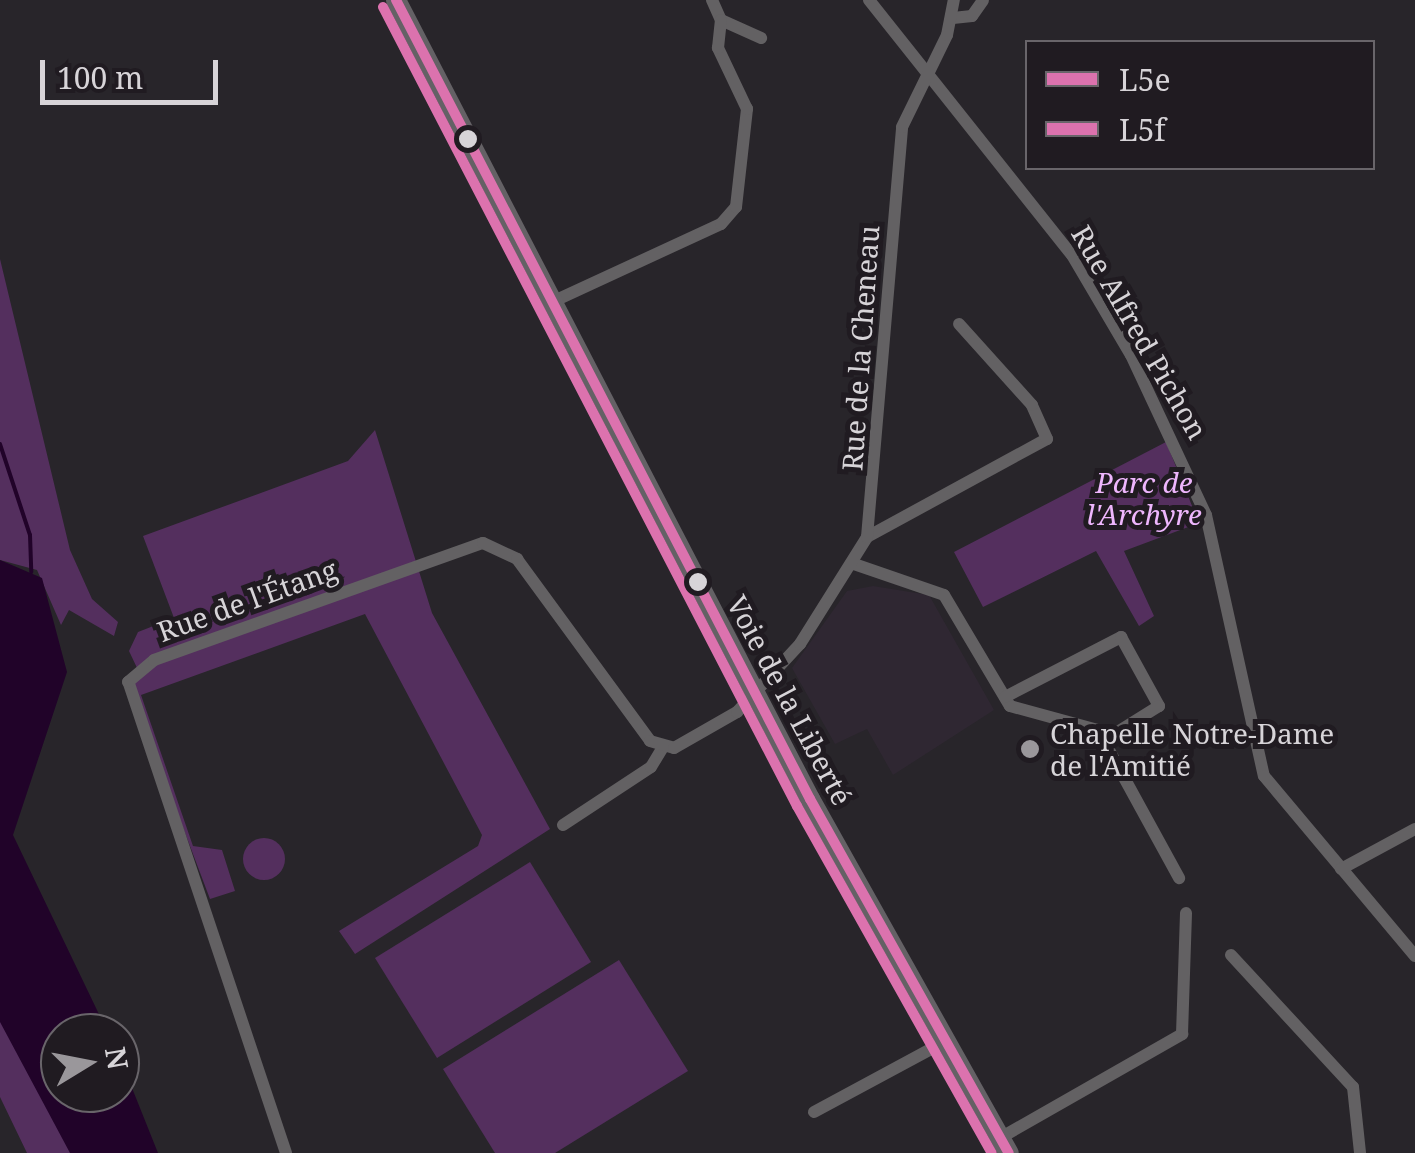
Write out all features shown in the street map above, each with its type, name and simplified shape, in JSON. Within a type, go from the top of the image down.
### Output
[{"type":"main road","name":"Voie de la Liberté","points":[[396,0],[755,695],[1005,1146]]},
{"type":"street","points":[[552,302],[733,213],[748,110],[718,48],[721,20],[712,0]]},
{"type":"street","name":"Rue Alfred Pichon","points":[[869,0],[1072,255],[1157,401],[1230,595],[1256,758],[1415,956]]},
{"type":"street","points":[[954,0],[953,18],[972,16],[983,0]]},
{"type":"street","name":"Rue de la Cheneau","points":[[663,747],[685,744],[755,695],[854,564],[867,537],[902,127],[953,18]]},
{"type":"street","points":[[721,20],[762,38]]},
{"type":"street","points":[[867,537],[1047,439],[1032,404],[959,324]]},
{"type":"street","name":"Rue de l'Étang","points":[[286,1153],[130,701],[134,673],[464,546],[492,544],[517,560],[594,676],[663,747]]},
{"type":"street","points":[[854,564],[944,595],[1004,698],[1098,730],[1179,878]]},
{"type":"street","points":[[1004,698],[1121,637],[1158,706],[1103,740]]},
{"type":"street","points":[[563,825],[651,767],[663,747]]},
{"type":"street","points":[[1341,868],[1415,829]]},
{"type":"street","points":[[1005,1146],[1182,1034],[1186,913]]},
{"type":"street","points":[[1230,954],[1353,1087],[1360,1153]]},
{"type":"street","points":[[814,1112],[946,1041]]},
{"type":"shaded area","points":[[0,560],[42,578],[67,672],[13,835],[98,1013],[40,1013],[40,1097],[0,1022]]},
{"type":"shaded area","points":[[873,586],[929,595],[994,710],[893,775],[867,729],[835,744],[792,668],[847,591]]},
{"type":"shaded area","points":[[140,1108],[158,1153],[70,1153],[49,1113],[140,1113]]},
{"type":"green space","points":[[0,259],[70,550],[92,599],[118,622],[114,636],[69,610],[61,625],[37,570],[0,560]]},
{"type":"green space","points":[[375,430],[432,613],[550,829],[355,954],[339,931],[478,846],[482,835],[365,614],[141,695],[193,846],[222,850],[235,891],[210,899],[128,682],[138,670],[129,651],[138,632],[174,618],[143,536],[348,461]]},
{"type":"green space","name":"Parc de l'Archyre","points":[[1166,442],[1199,523],[1124,551],[1154,616],[1139,626],[1096,551],[983,607],[954,552]]},
{"type":"green space","points":[[264,838],[279,844],[285,859],[279,874],[264,880],[249,874],[243,859],[249,844]]},
{"type":"green space","points":[[530,862],[591,962],[437,1058],[375,958]]},
{"type":"green space","points":[[619,960],[688,1071],[555,1153],[495,1153],[443,1069]]},
{"type":"green space","points":[[0,989],[40,1058],[40,1113],[74,1113],[102,1153],[27,1153],[0,1097]]},
{"type":"waterway","points":[[0,444],[30,535],[31,572]]},
{"type":"transit line","name":"L5e","points":[[396,0],[810,799],[1009,1153]]},
{"type":"transit line","name":"L5f","points":[[383,7],[797,806],[992,1153]]},
{"type":"place","name":"Chapelle Notre-Dame de l'Amitié","points":[[1030,749]]}]
